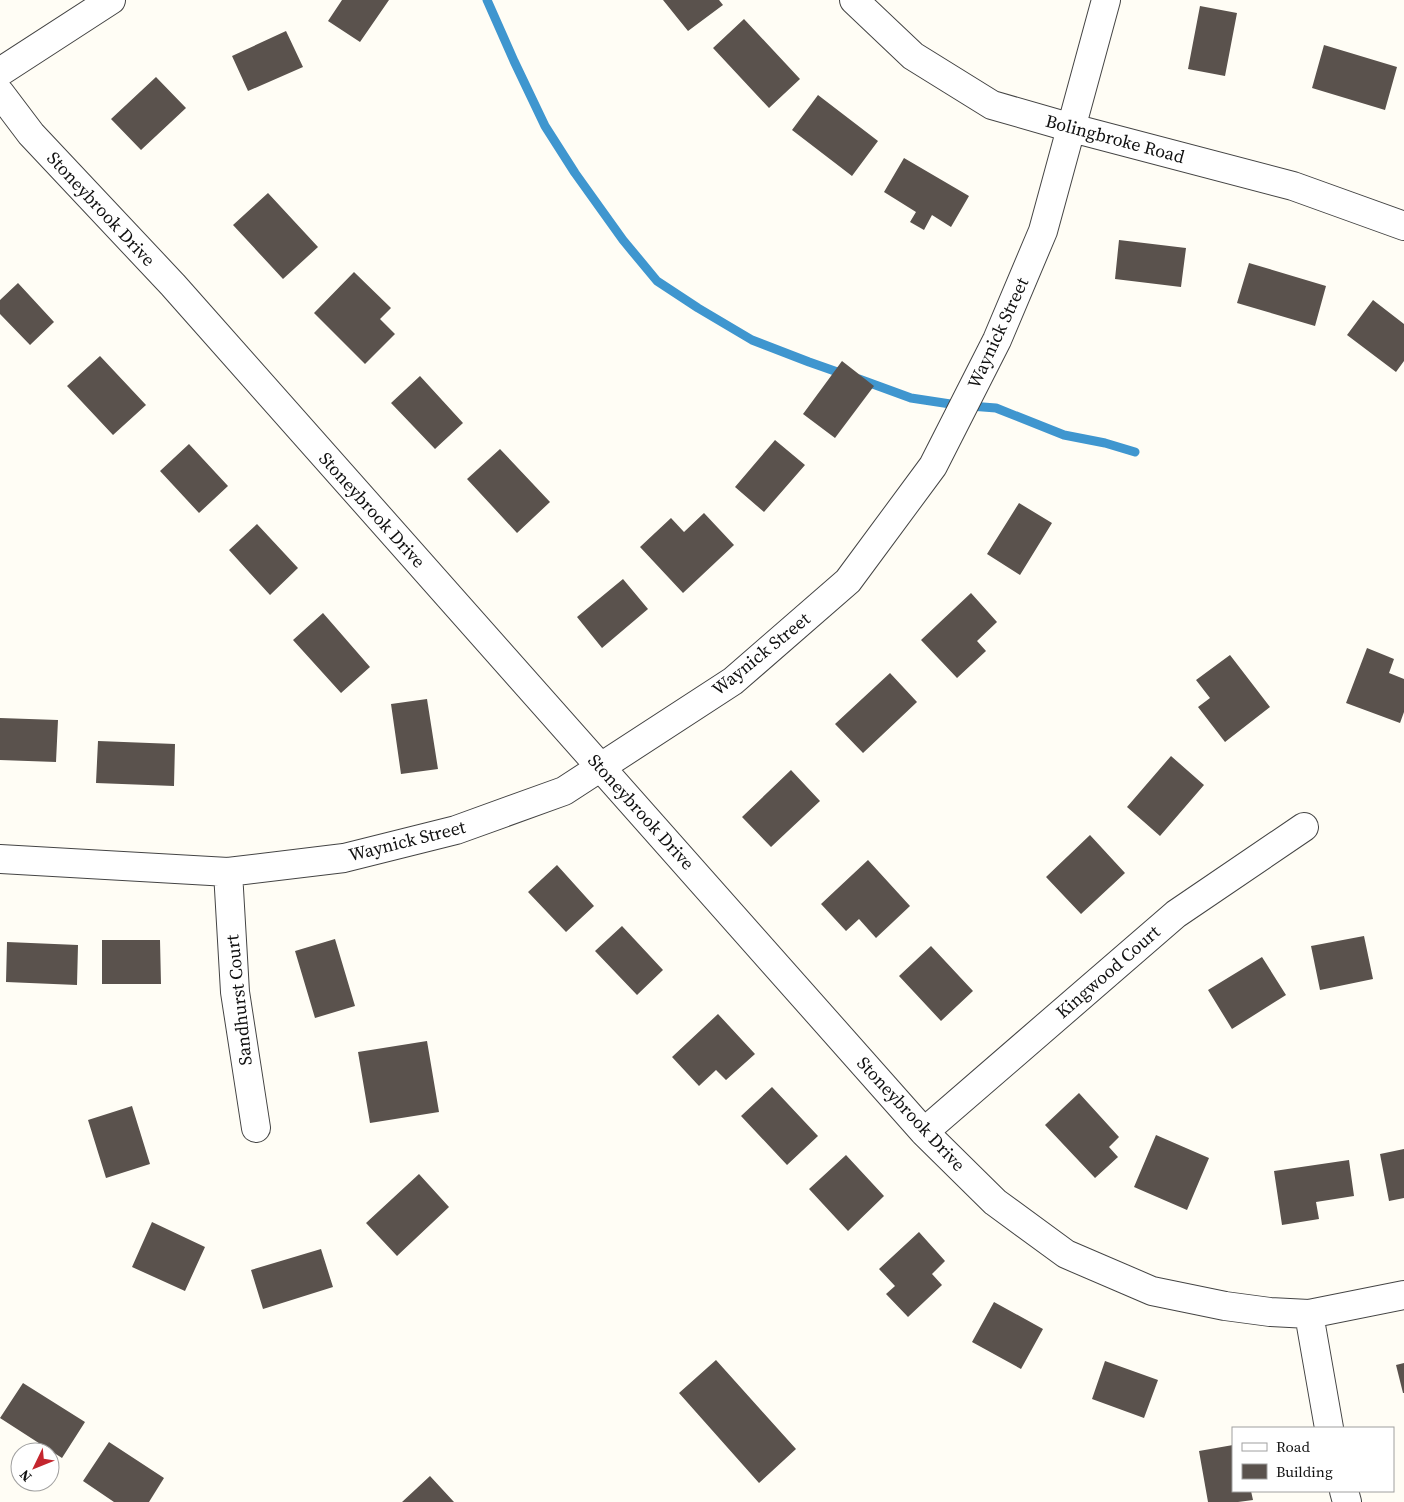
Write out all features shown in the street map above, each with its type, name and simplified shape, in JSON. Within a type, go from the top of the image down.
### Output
[{"type":"street","points":[[0,72],[111,0]]},
{"type":"street","name":"Bolingbroke Road","points":[[854,0],[912,56],[992,105],[1293,186],[1404,226]]},
{"type":"street","name":"Waynick Street","points":[[0,859],[228,872],[344,858],[456,830],[564,791],[733,681],[848,581],[933,466],[997,340],[1044,231],[1106,0]]},
{"type":"street","name":"Stoneybrook Drive","points":[[0,93],[31,134],[173,285],[924,1132],[994,1202],[1066,1254],[1152,1291],[1226,1306],[1270,1312],[1309,1314],[1404,1296]]},
{"type":"street","name":"Kingwood Court","points":[[924,1132],[1176,914],[1304,828]]},
{"type":"street","name":"Sandhurst Court","points":[[228,872],[235,992],[256,1128]]},
{"type":"street","points":[[1309,1314],[1329,1427]]},
{"type":"building","points":[[342,0],[389,0],[360,42],[328,21]]},
{"type":"building","points":[[663,0],[719,0],[723,5],[688,31]]},
{"type":"building","points":[[1200,6],[1237,13],[1225,76],[1188,69]]},
{"type":"building","points":[[744,19],[800,79],[769,108],[713,48]]},
{"type":"building","points":[[286,31],[303,67],[248,91],[232,56]]},
{"type":"building","points":[[1324,45],[1397,67],[1385,110],[1312,88]]},
{"type":"building","points":[[156,77],[186,108],[141,150],[111,119]]},
{"type":"building","points":[[818,95],[878,141],[852,176],[792,130]]},
{"type":"building","points":[[904,158],[969,196],[951,227],[932,215],[924,230],[910,222],[916,212],[884,192]]},
{"type":"building","points":[[268,193],[318,247],[283,279],[233,225]]},
{"type":"building","points":[[1119,240],[1186,248],[1181,287],[1115,279]]},
{"type":"building","points":[[1249,263],[1326,286],[1315,326],[1237,303]]},
{"type":"building","points":[[354,272],[391,308],[380,319],[395,334],[365,364],[314,313]]},
{"type":"building","points":[[18,283],[54,322],[30,345],[0,314],[0,300]]},
{"type":"building","points":[[1373,300],[1404,324],[1404,361],[1396,372],[1347,335]]},
{"type":"building","points":[[100,356],[146,405],[113,435],[67,386]]},
{"type":"building","points":[[842,361],[874,386],[835,438],[803,414]]},
{"type":"building","points":[[420,376],[463,423],[435,449],[391,403]]},
{"type":"building","points":[[775,440],[805,465],[764,512],[735,487]]},
{"type":"building","points":[[189,444],[228,486],[199,513],[160,471]]},
{"type":"building","points":[[500,449],[550,502],[517,533],[467,479]]},
{"type":"building","points":[[1019,503],[1052,523],[1020,575],[987,554]]},
{"type":"building","points":[[704,513],[734,545],[683,593],[640,547],[671,518],[684,532]]},
{"type":"building","points":[[257,524],[298,568],[270,595],[229,550]]},
{"type":"building","points":[[623,579],[648,609],[602,648],[577,617]]},
{"type":"building","points":[[971,593],[997,622],[977,641],[986,651],[957,678],[921,640]]},
{"type":"building","points":[[323,613],[370,667],[341,693],[293,640]]},
{"type":"building","points":[[1367,648],[1394,659],[1389,673],[1404,679],[1404,712],[1400,723],[1346,703]]},
{"type":"building","points":[[1230,655],[1270,707],[1225,742],[1198,707],[1210,698],[1196,680]]},
{"type":"building","points":[[890,673],[917,702],[863,753],[835,724]]},
{"type":"building","points":[[427,699],[438,769],[401,774],[391,704]]},
{"type":"building","points":[[0,718],[58,720],[56,762],[0,760]]},
{"type":"building","points":[[98,741],[175,744],[174,786],[96,783]]},
{"type":"building","points":[[1171,756],[1204,785],[1160,836],[1127,807]]},
{"type":"building","points":[[791,770],[820,801],[771,847],[742,817]]},
{"type":"building","points":[[1090,835],[1125,873],[1081,914],[1046,877]]},
{"type":"building","points":[[868,860],[910,906],[876,938],[859,919],[846,931],[821,904]]},
{"type":"building","points":[[557,865],[594,906],[566,932],[528,892]]},
{"type":"building","points":[[622,926],[663,970],[637,995],[595,951]]},
{"type":"building","points":[[1364,936],[1373,979],[1320,990],[1311,946]]},
{"type":"building","points":[[335,939],[355,1006],[315,1018],[295,951]]},
{"type":"building","points":[[102,940],[160,940],[161,984],[102,984]]},
{"type":"building","points":[[7,942],[78,945],[77,985],[6,982]]},
{"type":"building","points":[[931,946],[973,991],[941,1021],[899,976]]},
{"type":"building","points":[[1262,957],[1286,995],[1232,1029],[1208,990]]},
{"type":"building","points":[[718,1014],[755,1054],[726,1080],[716,1070],[699,1086],[672,1057]]},
{"type":"building","points":[[427,1041],[439,1112],[370,1123],[358,1052]]},
{"type":"building","points":[[772,1087],[818,1136],[787,1165],[741,1116]]},
{"type":"building","points":[[1079,1093],[1119,1137],[1109,1147],[1118,1157],[1095,1178],[1045,1125]]},
{"type":"building","points":[[132,1106],[150,1164],[106,1178],[88,1120]]},
{"type":"building","points":[[1156,1135],[1209,1158],[1187,1210],[1134,1187]]},
{"type":"building","points":[[1404,1149],[1404,1198],[1389,1201],[1380,1154]]},
{"type":"building","points":[[846,1155],[884,1196],[848,1231],[809,1189]]},
{"type":"building","points":[[1349,1160],[1354,1196],[1316,1202],[1319,1219],[1282,1225],[1274,1171]]},
{"type":"building","points":[[419,1174],[449,1207],[397,1256],[366,1223]]},
{"type":"building","points":[[152,1222],[205,1247],[185,1291],[132,1267]]},
{"type":"building","points":[[919,1232],[945,1261],[932,1274],[942,1285],[908,1317],[886,1294],[895,1286],[879,1269]]},
{"type":"building","points":[[321,1249],[333,1287],[263,1309],[251,1270]]},
{"type":"building","points":[[994,1302],[1043,1329],[1021,1369],[972,1342]]},
{"type":"building","points":[[716,1360],[796,1449],[759,1483],[679,1393]]},
{"type":"building","points":[[1105,1361],[1158,1380],[1144,1418],[1092,1399]]},
{"type":"building","points":[[1404,1363],[1404,1393],[1403,1393],[1396,1365]]},
{"type":"building","points":[[23,1383],[85,1422],[62,1458],[60,1457],[60,1442],[37,1442],[0,1418]]},
{"type":"building","points":[[109,1442],[164,1478],[149,1502],[114,1502],[83,1481]]},
{"type":"building","points":[[1232,1445],[1232,1492],[1251,1492],[1253,1500],[1208,1502],[1199,1451]]},
{"type":"building","points":[[430,1476],[454,1502],[402,1502]]},
{"type":"waterway","points":[[487,0],[545,126],[575,173],[623,240],[657,281],[752,340],[846,375]]},
{"type":"waterway","points":[[859,379],[911,398],[957,405],[996,408],[1064,435],[1105,443],[1135,452]]}]
